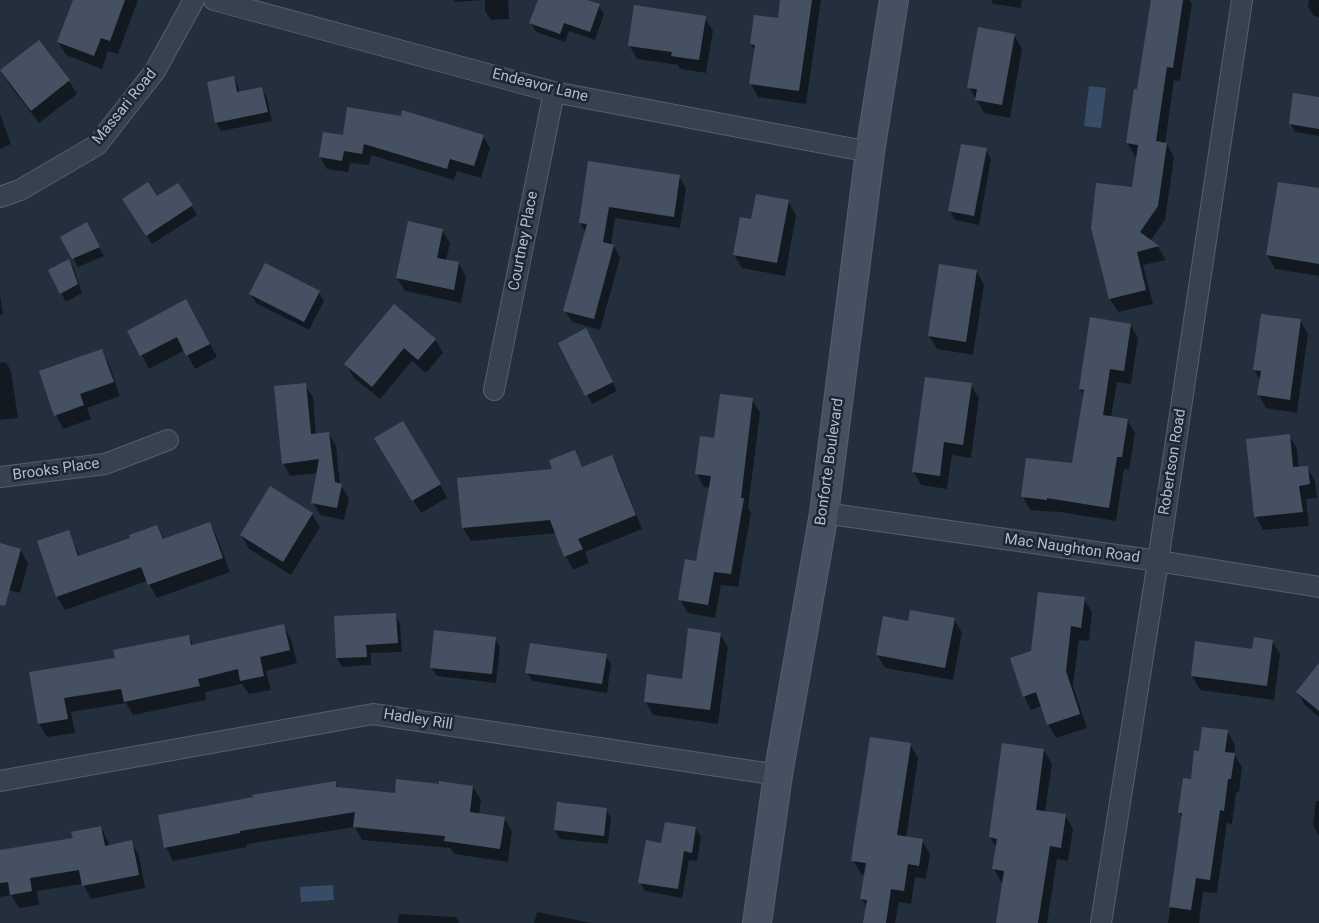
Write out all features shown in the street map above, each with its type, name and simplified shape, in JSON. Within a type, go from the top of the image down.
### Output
[{"type":"main road","name":"Bonforte Boulevard","points":[[757,923],[778,775],[824,513],[870,152],[894,0]]},
{"type":"street","name":"Massari Road","points":[[0,197],[20,190],[97,145],[155,71],[194,0]]},
{"type":"street","name":"Endeavor Lane","points":[[214,0],[554,92],[870,152]]},
{"type":"street","name":"Robertson Road","points":[[1100,923],[1158,562],[1242,0]]},
{"type":"street","name":"Courtney Place","points":[[494,390],[554,92]]},
{"type":"street","name":"Brooks Place","points":[[0,477],[105,464],[168,440]]},
{"type":"street","name":"Mac Naughton Road","points":[[824,513],[1319,587]]},
{"type":"street","name":"Hadley Rill","points":[[0,781],[373,714],[778,775]]},
{"type":"water","points":[[1089,86],[1106,88],[1101,128],[1084,126]]},
{"type":"water","points":[[333,885],[334,900],[301,902],[300,887]]},
{"type":"building","points":[[73,0],[125,0],[110,41],[101,38],[94,56],[57,42]]},
{"type":"building","points":[[538,0],[587,0],[600,4],[590,32],[564,23],[560,34],[529,23]]},
{"type":"building","points":[[780,0],[812,0],[799,91],[749,84],[755,45],[750,44],[754,15],[778,18]]},
{"type":"building","points":[[1151,0],[1183,0],[1173,68],[1167,67],[1156,141],[1167,143],[1158,206],[1140,232],[1159,246],[1137,252],[1146,290],[1109,299],[1091,228],[1096,183],[1132,187],[1138,145],[1126,143],[1134,89],[1137,89]]},
{"type":"building","points":[[634,5],[706,16],[699,60],[671,56],[672,52],[628,46]]},
{"type":"building","points":[[978,27],[1015,34],[1002,105],[975,100],[977,89],[967,88]]},
{"type":"building","points":[[39,40],[70,80],[31,111],[0,70]]},
{"type":"building","points":[[234,76],[237,92],[262,87],[268,112],[215,123],[207,82]]},
{"type":"building","points":[[1293,93],[1319,97],[1319,129],[1289,124]]},
{"type":"building","points":[[347,107],[401,116],[402,110],[484,135],[474,166],[450,159],[447,169],[364,144],[362,154],[344,151],[342,161],[319,157],[323,132],[343,135]]},
{"type":"building","points":[[961,144],[987,148],[974,216],[948,211]]},
{"type":"building","points":[[588,161],[680,175],[674,217],[609,207],[603,242],[614,245],[594,319],[563,311],[587,224],[579,223]]},
{"type":"building","points":[[148,182],[157,196],[178,183],[193,205],[146,236],[122,199]]},
{"type":"building","points":[[1278,182],[1319,188],[1319,264],[1266,255]]},
{"type":"building","points":[[756,194],[789,200],[777,263],[733,255],[740,217],[751,219]]},
{"type":"building","points":[[408,221],[443,229],[437,258],[459,262],[454,290],[396,278]]},
{"type":"building","points":[[87,222],[100,247],[72,259],[60,237]]},
{"type":"building","points":[[69,259],[78,284],[60,294],[48,270]]},
{"type":"building","points":[[265,263],[320,291],[304,322],[249,294]]},
{"type":"building","points":[[939,264],[977,270],[966,342],[928,336]]},
{"type":"building","points":[[186,299],[210,344],[186,356],[177,337],[140,356],[127,331]]},
{"type":"building","points":[[394,304],[436,339],[418,360],[404,348],[372,387],[344,364]]},
{"type":"building","points":[[1261,314],[1301,319],[1290,400],[1257,395],[1261,371],[1253,370]]},
{"type":"building","points":[[1090,317],[1131,324],[1124,371],[1110,369],[1103,415],[1128,419],[1122,457],[1117,457],[1109,508],[1047,498],[1047,500],[1021,497],[1026,458],[1072,463],[1084,390],[1079,389]]},
{"type":"building","points":[[586,328],[613,382],[585,396],[558,343]]},
{"type":"building","points":[[102,349],[114,382],[80,394],[84,405],[54,416],[39,371]]},
{"type":"building","points":[[925,377],[972,383],[963,445],[944,442],[940,476],[912,472]]},
{"type":"building","points":[[306,383],[311,434],[329,432],[335,482],[342,484],[337,508],[311,503],[319,459],[282,464],[274,386]]},
{"type":"building","points":[[720,394],[753,398],[741,498],[744,498],[731,574],[714,572],[708,605],[678,600],[685,559],[696,561],[711,476],[695,474],[700,436],[714,438]]},
{"type":"building","points":[[403,421],[441,484],[412,501],[374,438]]},
{"type":"building","points":[[1290,434],[1293,467],[1308,466],[1310,484],[1299,486],[1303,512],[1254,517],[1246,439]]},
{"type":"building","points":[[575,450],[582,467],[612,455],[636,515],[578,539],[583,549],[564,557],[550,520],[462,528],[457,478],[552,469],[549,460]]},
{"type":"building","points":[[270,486],[313,513],[283,562],[240,535]]},
{"type":"building","points":[[210,522],[223,558],[148,585],[141,567],[56,597],[37,541],[69,530],[78,556],[130,538],[129,535],[157,525],[163,539]]},
{"type":"building","points":[[0,543],[21,549],[5,606],[0,605]]},
{"type":"building","points":[[1038,592],[1085,597],[1081,628],[1071,626],[1066,671],[1080,714],[1047,725],[1036,692],[1023,697],[1010,658],[1031,651]]},
{"type":"building","points":[[910,610],[955,618],[945,668],[876,655],[883,616],[908,621]]},
{"type":"building","points":[[396,613],[398,643],[366,645],[367,657],[336,658],[334,616]]},
{"type":"building","points":[[284,624],[290,650],[260,657],[264,676],[240,681],[238,669],[198,679],[200,686],[124,702],[121,689],[64,698],[68,719],[38,724],[29,672],[115,658],[113,650],[189,635],[191,645]]},
{"type":"building","points":[[688,628],[721,633],[710,710],[644,702],[647,674],[682,679]]},
{"type":"building","points":[[434,630],[496,637],[492,674],[430,668]]},
{"type":"building","points":[[1254,637],[1273,640],[1267,686],[1191,676],[1195,641],[1252,649]]},
{"type":"building","points":[[530,643],[607,654],[602,684],[525,673]]},
{"type":"building","points":[[1319,663],[1319,711],[1296,692]]},
{"type":"building","points":[[1202,727],[1228,730],[1225,752],[1235,753],[1231,779],[1228,779],[1224,811],[1220,810],[1210,880],[1196,878],[1191,910],[1169,907],[1182,813],[1178,813],[1183,778],[1191,779],[1194,750],[1199,751]]},
{"type":"building","points":[[870,737],[911,743],[897,835],[923,839],[919,866],[908,864],[904,891],[891,889],[886,923],[863,923],[867,900],[860,899],[866,863],[851,861]]},
{"type":"building","points":[[1002,743],[1044,749],[1036,810],[1066,814],[1061,848],[1050,846],[1038,923],[996,923],[1004,871],[992,869],[997,839],[989,837]]},
{"type":"building","points":[[396,779],[439,784],[439,781],[473,786],[470,812],[505,817],[500,849],[444,841],[445,836],[353,827],[355,812],[240,831],[240,833],[164,848],[158,815],[253,797],[252,795],[336,781],[336,787],[395,793]]},
{"type":"building","points":[[557,802],[607,808],[604,836],[554,830]]},
{"type":"building","points":[[665,822],[696,827],[692,853],[684,851],[678,889],[638,883],[646,840],[661,843]]},
{"type":"building","points":[[101,826],[105,846],[132,840],[139,875],[82,886],[79,870],[30,878],[32,891],[10,895],[8,882],[0,883],[0,850],[73,838],[71,832]]}]
